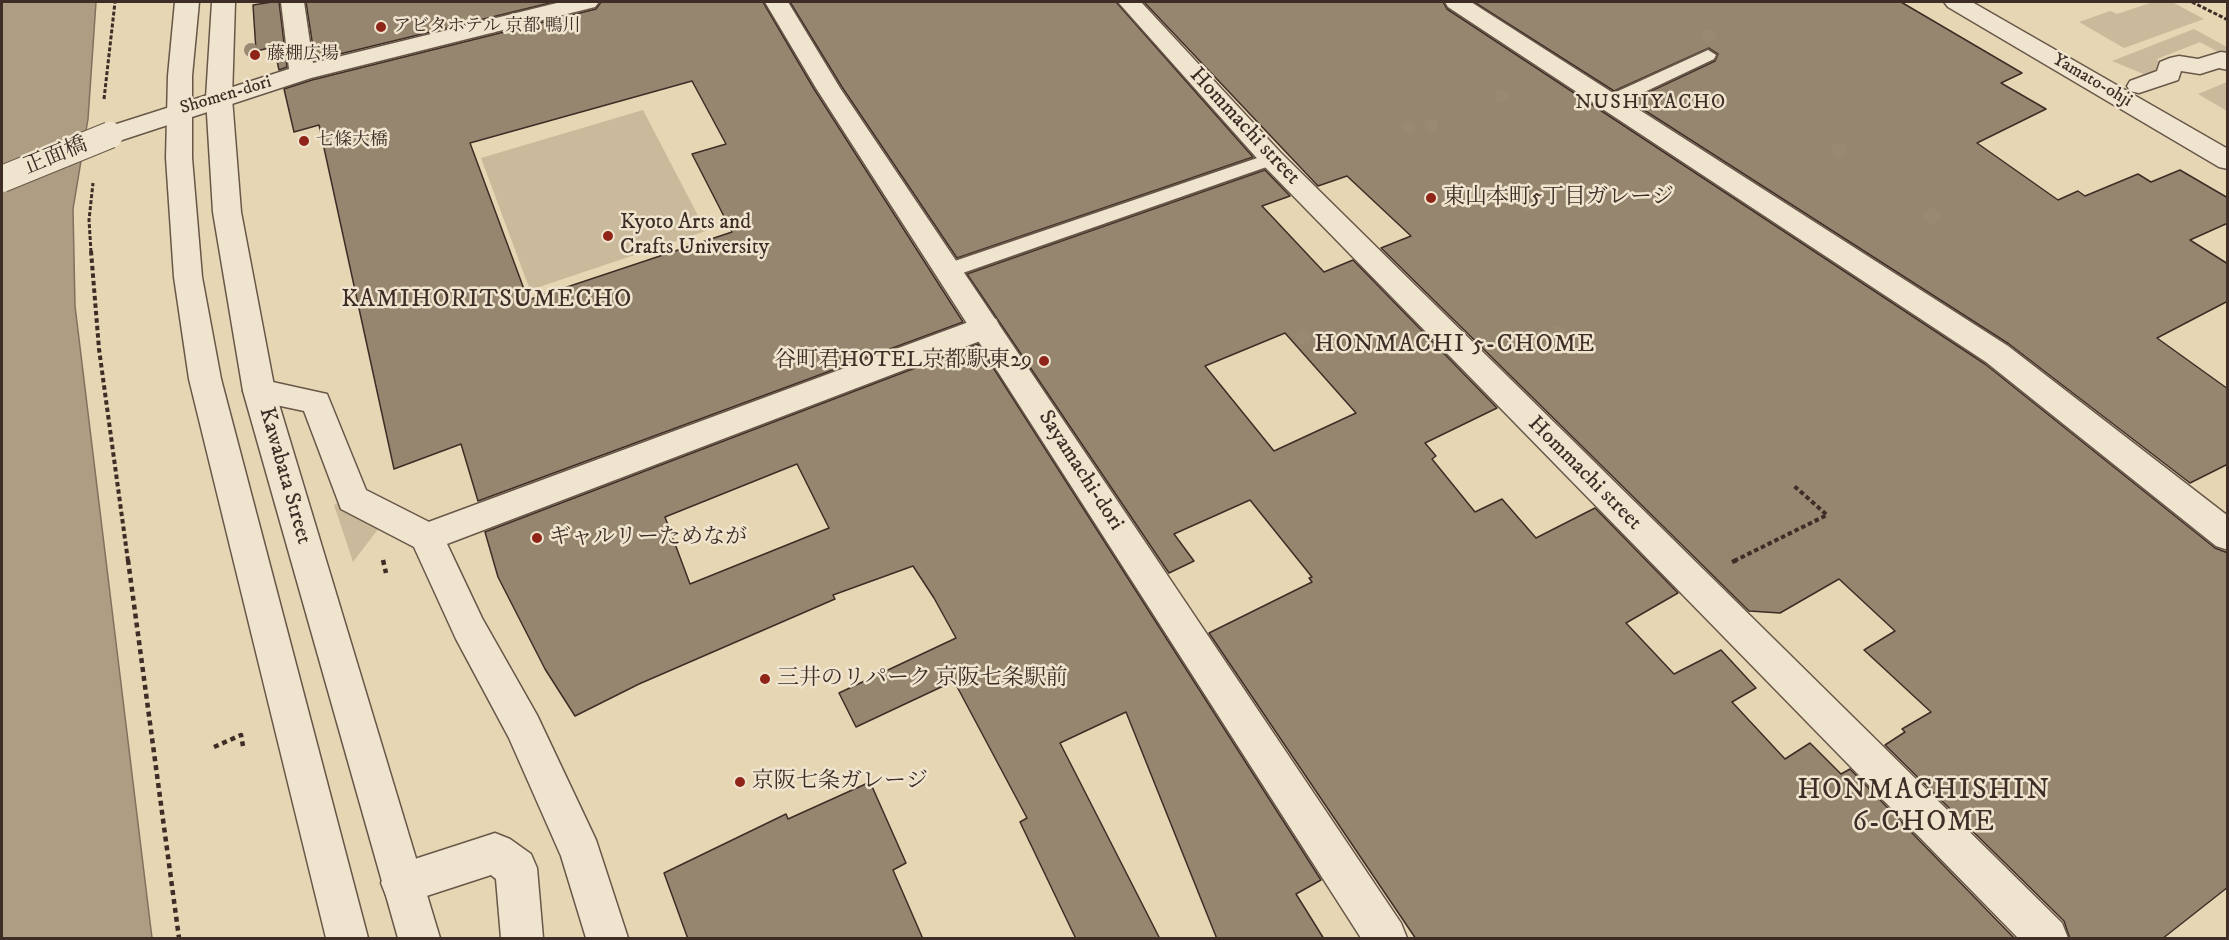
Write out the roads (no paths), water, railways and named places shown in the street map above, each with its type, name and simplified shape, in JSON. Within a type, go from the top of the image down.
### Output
[{"type":"street","points":[[187,2],[180,76],[179,158],[188,277],[205,379],[347,939]]},
{"type":"street","name":"Kawabata Street","points":[[223,2],[219,98],[227,212],[259,391],[419,939]]},
{"type":"street","points":[[292,2],[302,73]]},
{"type":"street","name":"Shomen-dori","points":[[110,135],[219,98],[514,10],[587,2]]},
{"type":"street","name":"Sayamachi-dori","points":[[776,2],[828,88],[950,270],[1386,939]]},
{"type":"street","name":"Hommachi street","points":[[1129,2],[1272,159],[2047,939]]},
{"type":"street","points":[[1456,2],[1997,354],[2228,536]]},
{"type":"street","name":"Yamato-ohji","points":[[1956,2],[2228,161]]},
{"type":"street","points":[[2139,86],[2169,75],[2169,67],[2179,63],[2200,67],[2221,59],[2228,63]]},
{"type":"street","name":"正面橋","points":[[2,179],[110,135]]},
{"type":"street","points":[[427,537],[985,327]]},
{"type":"street","points":[[259,391],[316,402],[353,499],[427,537],[469,628],[523,727],[576,843],[607,939]]},
{"type":"street","points":[[402,883],[495,853],[516,868],[522,939]]},
{"type":"lane","points":[[1609,102],[1708,55]]},
{"type":"lane","points":[[950,270],[1272,159]]},
{"type":"place","name":"アビタホテル 京都 鴨川","points":[[381,27]]},
{"type":"place","name":"藤棚広場","points":[[255,55]]},
{"type":"place","name":"七條大橋","points":[[304,141]]},
{"type":"place","name":"東山本町5丁目ガレージ","points":[[1431,198]]},
{"type":"place","name":"Kyoto Arts and Crafts University","points":[[608,236]]},
{"type":"place","name":"谷町君HOTEL京都駅東29","points":[[1044,361]]},
{"type":"place","name":"ギャルリーためなが","points":[[537,538]]},
{"type":"place","name":"三井のリパーク 京阪七条駅前","points":[[765,679]]},
{"type":"place","name":"京阪七条ガレージ","points":[[740,782]]},
{"type":"district","name":"NUSHIYACHO","points":[[1651,104]]},
{"type":"district","name":"KAMIHORITSUMECHO","points":[[487,301]]},
{"type":"district","name":"HONMACHI 5-CHOME","points":[[1455,346]]},
{"type":"district","name":"HONMACHISHIN 6-CHOME","points":[[1924,808]]}]
